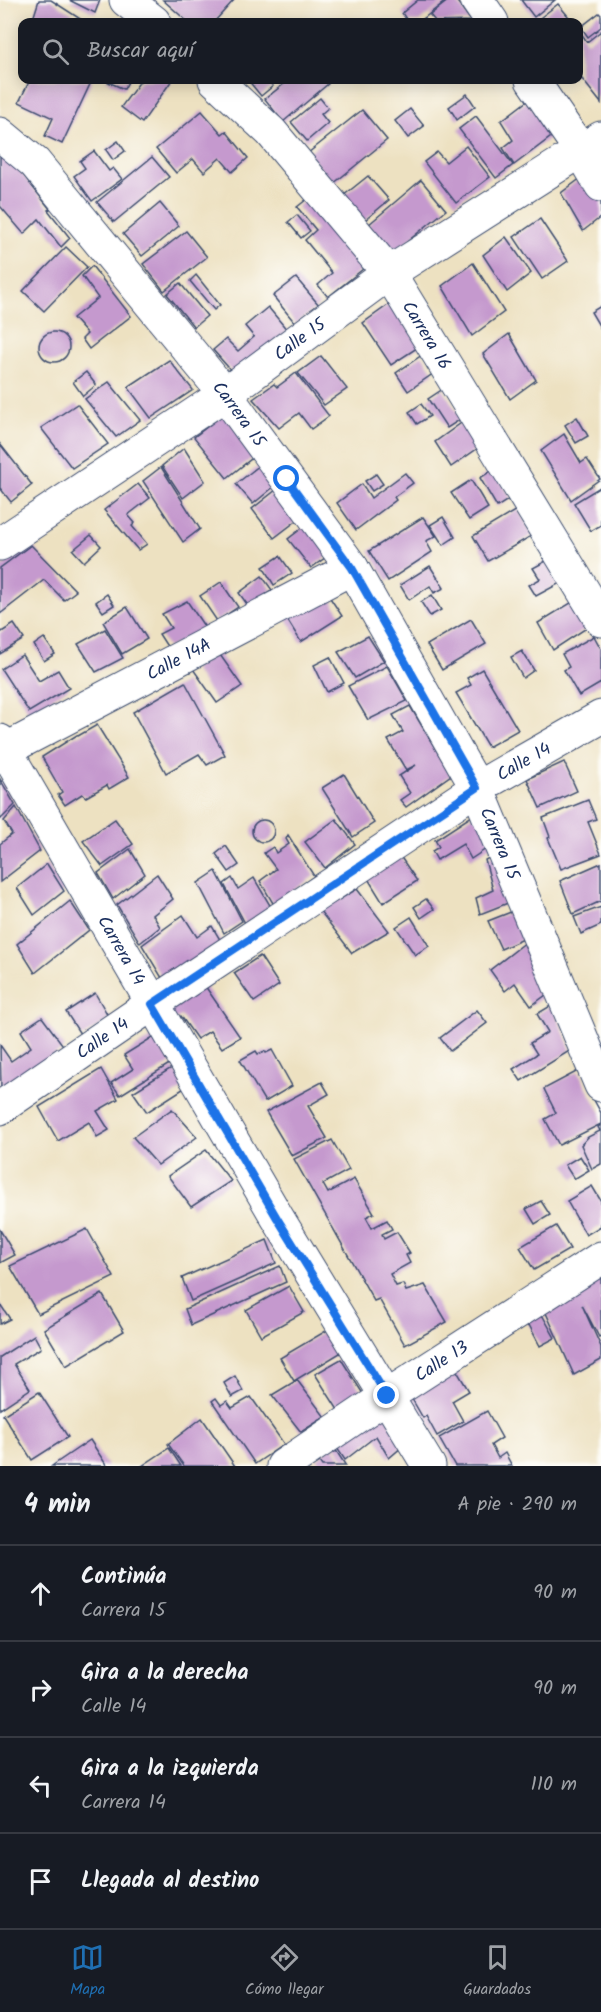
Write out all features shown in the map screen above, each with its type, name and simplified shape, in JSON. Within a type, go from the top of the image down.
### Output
[{"type":"street","points":[[126,0],[149,18]]},
{"type":"street","points":[[477,0],[489,18]]},
{"type":"street","name":"Carrera 16","points":[[219,84],[271,132],[390,273],[601,620]]},
{"type":"street","points":[[536,84],[591,144],[601,185]]},
{"type":"street","name":"Carrera 15","points":[[0,134],[35,163],[225,394],[352,568],[477,788],[601,1085]]},
{"type":"street","name":"Calle 15","points":[[0,544],[225,394],[390,273],[591,144]]},
{"type":"street","name":"Calle 14A","points":[[3,746],[352,568]]},
{"type":"street","name":"Calle 14","points":[[0,1107],[477,788],[601,717]]},
{"type":"street","name":"Carrera 14","points":[[3,746],[277,1218],[429,1466]]},
{"type":"street","name":"Calle 13","points":[[283,1466],[601,1258]]},
{"type":"building","points":[[39,0],[51,0],[79,18],[33,18]]},
{"type":"building","points":[[69,0],[100,0],[95,13]]},
{"type":"building","points":[[163,0],[234,0],[218,18],[183,18]]},
{"type":"building","points":[[418,0],[447,0],[424,18],[405,18],[402,13]]},
{"type":"building","points":[[449,0],[456,0],[469,18],[433,18],[430,15]]},
{"type":"building","points":[[521,0],[555,0],[534,17]]},
{"type":"building","points":[[558,4],[570,18],[540,18]]},
{"type":"building","points":[[599,13],[601,15],[601,27],[588,37],[583,25]]},
{"type":"building","points":[[601,31],[601,103],[583,80],[583,36],[587,42]]},
{"type":"building","points":[[28,84],[90,84],[62,144],[45,136],[53,118],[19,102]]},
{"type":"building","points":[[113,84],[127,84],[124,89]]},
{"type":"building","points":[[138,84],[169,84],[142,123],[121,107]]},
{"type":"building","points":[[251,84],[271,84],[273,86],[261,96]]},
{"type":"building","points":[[284,84],[328,84],[283,122],[265,99]]},
{"type":"building","points":[[467,94],[475,106],[457,120],[449,107]]},
{"type":"building","points":[[320,98],[328,108],[321,114],[328,123],[307,141],[291,122]]},
{"type":"building","points":[[527,101],[551,137],[514,165],[503,148],[513,140],[501,121]]},
{"type":"building","points":[[410,109],[424,126],[408,138],[395,121]]},
{"type":"building","points":[[362,110],[387,140],[333,184],[308,153]]},
{"type":"building","points":[[202,111],[222,134],[226,131],[248,158],[232,172],[220,158],[204,172],[193,159],[176,173],[156,149]]},
{"type":"building","points":[[476,116],[513,165],[496,178],[459,129]]},
{"type":"building","points":[[118,141],[125,151],[113,160],[106,150]]},
{"type":"building","points":[[466,146],[490,177],[456,203],[424,162],[437,152],[446,162]]},
{"type":"building","points":[[0,151],[13,162],[70,238],[61,247],[39,219],[24,234],[0,206]]},
{"type":"building","points":[[94,151],[109,171],[113,168],[122,179],[92,201],[74,176],[85,168],[80,161]]},
{"type":"building","points":[[152,157],[169,177],[114,222],[97,202]]},
{"type":"building","points":[[589,172],[601,193],[601,217],[583,231],[561,193]]},
{"type":"building","points":[[368,176],[389,200],[364,221],[343,196]]},
{"type":"building","points":[[421,180],[446,210],[392,254],[368,225]]},
{"type":"building","points":[[311,196],[368,265],[328,297],[318,285],[332,273],[305,240],[316,230],[297,207]]},
{"type":"building","points":[[160,203],[179,226],[142,256],[123,234]]},
{"type":"building","points":[[297,215],[310,231],[301,238],[288,222]]},
{"type":"building","points":[[540,219],[568,261],[542,279],[514,237]]},
{"type":"building","points":[[186,231],[207,257],[164,291],[143,264]]},
{"type":"building","points":[[506,237],[531,273],[507,292],[483,255]]},
{"type":"building","points":[[66,247],[87,267],[44,311],[23,291]]},
{"type":"building","points":[[473,263],[504,312],[472,336],[442,286]]},
{"type":"building","points":[[92,266],[131,316],[89,349],[82,339],[87,334],[73,318],[98,298],[82,276]]},
{"type":"building","points":[[196,275],[220,305],[214,310],[190,281]]},
{"type":"building","points":[[296,278],[319,305],[296,324],[273,296]]},
{"type":"building","points":[[180,283],[207,316],[194,327],[167,294]]},
{"type":"building","points":[[391,303],[420,346],[391,365],[363,323]]},
{"type":"building","points":[[601,306],[601,329],[591,312]]},
{"type":"building","points":[[268,307],[288,331],[235,375],[213,350],[226,339],[238,351],[254,337],[245,326]]},
{"type":"building","points":[[54,332],[60,333],[68,341],[68,353],[60,361],[54,362],[48,361],[40,353],[39,347],[40,341],[48,333]]},
{"type":"building","points":[[509,334],[536,380],[510,399],[483,354]]},
{"type":"building","points":[[422,355],[434,373],[408,391],[396,373]]},
{"type":"building","points":[[321,356],[347,389],[324,405],[298,373]]},
{"type":"building","points":[[169,360],[193,390],[151,418],[128,387]]},
{"type":"building","points":[[86,372],[96,385],[83,396],[73,382]]},
{"type":"building","points":[[296,373],[329,416],[311,429],[299,413],[279,428],[253,399],[274,384],[277,387]]},
{"type":"building","points":[[109,382],[140,420],[116,437],[85,399]]},
{"type":"building","points":[[443,389],[461,419],[447,428],[428,399]]},
{"type":"building","points":[[77,404],[108,444],[72,468],[41,428]]},
{"type":"building","points":[[421,404],[430,416],[417,424],[409,412]]},
{"type":"building","points":[[224,414],[256,455],[227,478],[194,437]]},
{"type":"building","points":[[577,417],[588,436],[576,443],[565,425]]},
{"type":"building","points":[[464,421],[481,446],[451,467],[435,442]]},
{"type":"building","points":[[564,434],[581,463],[587,459],[600,479],[571,500],[541,451]]},
{"type":"building","points":[[0,444],[32,485],[11,502],[0,488]]},
{"type":"building","points":[[184,448],[205,481],[183,498],[162,466]]},
{"type":"building","points":[[260,465],[276,485],[253,504],[236,484]]},
{"type":"building","points":[[161,467],[200,529],[183,542],[143,481]]},
{"type":"building","points":[[494,469],[511,498],[497,507],[480,478]]},
{"type":"building","points":[[405,473],[413,483],[394,497],[396,500],[356,530],[337,503],[362,484],[371,498]]},
{"type":"building","points":[[376,474],[383,484],[372,491],[365,481]]},
{"type":"building","points":[[471,480],[488,508],[469,520],[451,493]]},
{"type":"building","points":[[138,484],[150,498],[128,515],[135,523],[132,526],[147,544],[138,550],[104,510]]},
{"type":"building","points":[[281,486],[304,515],[274,538],[252,509]]},
{"type":"building","points":[[600,487],[601,525],[591,531],[574,503]]},
{"type":"building","points":[[518,509],[533,535],[488,561],[473,536]]},
{"type":"building","points":[[423,517],[436,536],[426,541],[432,552],[388,581],[369,551]]},
{"type":"building","points":[[443,517],[455,537],[443,545],[430,525]]},
{"type":"building","points":[[310,522],[333,552],[311,568],[288,539]]},
{"type":"building","points":[[91,535],[101,546],[84,562],[73,550]]},
{"type":"building","points":[[31,545],[76,591],[64,600],[44,580],[0,614],[0,568]]},
{"type":"building","points":[[280,556],[292,573],[274,585],[263,567]]},
{"type":"building","points":[[548,560],[562,582],[536,596],[529,585],[540,579],[533,568]]},
{"type":"building","points":[[430,566],[444,588],[434,593],[430,586],[409,600],[400,585]]},
{"type":"building","points":[[262,576],[272,590],[249,607],[239,593]]},
{"type":"building","points":[[221,582],[238,607],[217,621],[200,596]]},
{"type":"building","points":[[323,587],[342,616],[301,642],[283,613]]},
{"type":"building","points":[[107,594],[114,605],[103,612],[96,602]]},
{"type":"building","points":[[432,595],[441,610],[430,616],[421,602]]},
{"type":"building","points":[[187,601],[206,629],[168,648],[159,634],[171,628],[162,614]]},
{"type":"building","points":[[574,601],[588,627],[553,650],[538,623]]},
{"type":"building","points":[[127,607],[147,639],[122,654],[103,622]]},
{"type":"building","points":[[471,619],[486,644],[442,670],[427,645]]},
{"type":"building","points":[[14,624],[24,639],[0,654],[0,633]]},
{"type":"building","points":[[105,629],[123,658],[96,672],[78,644]]},
{"type":"building","points":[[368,636],[384,661],[355,678],[338,652]]},
{"type":"building","points":[[594,636],[601,649],[601,683],[579,696],[564,670],[569,667],[562,654]]},
{"type":"building","points":[[44,638],[55,654],[44,661],[34,645]]},
{"type":"building","points":[[522,651],[534,670],[523,678],[511,657]]},
{"type":"building","points":[[218,652],[242,686],[217,703],[193,669]]},
{"type":"building","points":[[22,655],[39,681],[58,670],[69,688],[29,712],[1,669]]},
{"type":"building","points":[[330,657],[344,683],[327,692],[314,665]]},
{"type":"building","points":[[387,666],[407,701],[368,720],[348,686]]},
{"type":"building","points":[[482,669],[518,730],[488,747],[456,693],[471,685],[467,678]]},
{"type":"building","points":[[185,682],[225,755],[207,765],[199,754],[166,773],[133,712]]},
{"type":"building","points":[[410,706],[451,775],[406,807],[400,800],[410,793],[399,776],[416,765],[406,770],[388,740],[403,732],[393,715]]},
{"type":"building","points":[[97,725],[129,777],[109,789],[107,785],[86,797],[82,794],[65,805],[58,795],[62,792],[42,757]]},
{"type":"building","points":[[564,762],[577,791],[540,808],[527,779]]},
{"type":"building","points":[[344,774],[374,823],[353,837],[322,788]]},
{"type":"building","points":[[0,779],[15,805],[0,820]]},
{"type":"building","points":[[588,800],[596,819],[588,822],[601,854],[561,869],[548,838],[550,837],[543,818]]},
{"type":"building","points":[[16,807],[40,851],[0,882],[0,844],[12,834],[4,821]]},
{"type":"building","points":[[478,812],[495,843],[471,859],[463,844],[437,860],[432,851],[439,847],[435,840]]},
{"type":"building","points":[[115,819],[133,844],[102,866],[83,841]]},
{"type":"building","points":[[336,819],[355,844],[325,868],[305,842]]},
{"type":"building","points":[[263,820],[273,827],[274,831],[267,841],[263,842],[253,835],[252,831],[259,821]]},
{"type":"building","points":[[288,835],[314,876],[274,905],[260,881],[276,869],[264,853],[273,847],[276,853],[289,844],[286,839]]},
{"type":"building","points":[[226,846],[239,865],[229,872],[216,854]]},
{"type":"building","points":[[130,849],[145,874],[113,899],[98,873]]},
{"type":"building","points":[[499,852],[508,903],[480,914],[476,898],[493,890],[485,860]]},
{"type":"building","points":[[400,856],[417,881],[383,903],[367,877]]},
{"type":"building","points":[[601,863],[601,901],[573,914],[560,881]]},
{"type":"building","points":[[47,864],[64,891],[34,915],[17,888]]},
{"type":"building","points":[[216,871],[242,921],[224,933],[198,883]]},
{"type":"building","points":[[157,874],[173,899],[153,915],[160,927],[140,943],[117,905]]},
{"type":"building","points":[[232,878],[238,889],[254,878],[271,907],[246,925],[224,884]]},
{"type":"building","points":[[357,889],[389,931],[352,953],[320,911]]},
{"type":"building","points":[[426,899],[434,909],[421,918],[414,907]]},
{"type":"building","points":[[70,901],[89,930],[35,973],[17,944]]},
{"type":"building","points":[[601,907],[601,925],[581,934],[574,917]]},
{"type":"building","points":[[516,910],[528,937],[501,949],[488,921]]},
{"type":"building","points":[[183,915],[197,937],[212,926],[222,943],[165,983],[142,945]]},
{"type":"building","points":[[411,917],[429,946],[415,955],[396,927]]},
{"type":"building","points":[[526,942],[554,989],[531,1006],[515,983],[505,991],[490,970]]},
{"type":"building","points":[[260,956],[279,985],[254,1002],[234,973]]},
{"type":"building","points":[[203,983],[240,1037],[222,1048],[210,1031],[197,1039],[181,1016],[175,1020],[166,1007]]},
{"type":"building","points":[[95,993],[110,1019],[82,1037],[66,1012]]},
{"type":"building","points":[[552,1005],[571,1050],[521,1081],[513,1069],[537,1054],[530,1043],[548,1032],[537,1014]]},
{"type":"building","points":[[477,1010],[487,1023],[450,1051],[440,1038]]},
{"type":"building","points":[[42,1017],[65,1048],[1,1090],[0,1045],[11,1061],[31,1047],[21,1031]]},
{"type":"building","points":[[153,1037],[171,1063],[120,1095],[111,1083],[133,1069],[124,1055]]},
{"type":"building","points":[[272,1050],[292,1086],[265,1102],[240,1060],[256,1051],[258,1054]]},
{"type":"building","points":[[173,1067],[186,1087],[147,1112],[133,1092]]},
{"type":"building","points":[[101,1069],[118,1099],[97,1111],[109,1130],[97,1137],[89,1122],[58,1141],[39,1107]]},
{"type":"building","points":[[578,1071],[601,1113],[601,1124],[559,1145],[545,1119],[556,1113],[544,1089]]},
{"type":"building","points":[[322,1082],[329,1094],[308,1106],[327,1138],[292,1156],[266,1112]]},
{"type":"building","points":[[172,1109],[197,1137],[158,1165],[133,1137]]},
{"type":"building","points":[[601,1125],[601,1164],[592,1169],[581,1145],[588,1137],[600,1131],[598,1127]]},
{"type":"building","points":[[332,1140],[349,1170],[323,1184],[328,1193],[354,1179],[374,1213],[366,1217],[372,1228],[387,1220],[392,1229],[382,1234],[384,1239],[397,1232],[410,1253],[406,1255],[410,1263],[390,1274],[396,1286],[403,1284],[406,1291],[425,1285],[447,1322],[405,1345],[379,1299],[374,1301],[294,1159]]},
{"type":"building","points":[[206,1150],[231,1181],[191,1207],[168,1176]]},
{"type":"building","points":[[580,1156],[589,1170],[574,1179],[565,1165]]},
{"type":"building","points":[[592,1186],[601,1201],[601,1226],[586,1235],[567,1201]]},
{"type":"building","points":[[541,1201],[550,1215],[535,1224],[526,1209]]},
{"type":"building","points":[[556,1226],[570,1249],[534,1270],[520,1247]]},
{"type":"building","points":[[87,1229],[114,1277],[38,1314],[10,1266]]},
{"type":"building","points":[[0,1230],[15,1255],[0,1263]]},
{"type":"building","points":[[267,1240],[276,1263],[191,1301],[182,1278]]},
{"type":"building","points":[[280,1266],[286,1282],[191,1325],[185,1309]]},
{"type":"building","points":[[601,1271],[601,1336],[599,1337],[582,1305],[601,1347],[601,1360],[574,1375],[542,1304]]},
{"type":"building","points":[[289,1286],[304,1312],[261,1336],[246,1310]]},
{"type":"building","points":[[102,1294],[124,1331],[66,1366],[44,1329]]},
{"type":"building","points":[[0,1304],[10,1319],[0,1324]]},
{"type":"building","points":[[540,1311],[555,1338],[540,1346],[526,1319]]},
{"type":"building","points":[[331,1328],[345,1350],[294,1381],[280,1358]]},
{"type":"building","points":[[34,1335],[41,1348],[14,1364],[30,1389],[0,1409],[0,1357]]},
{"type":"building","points":[[341,1359],[365,1397],[340,1413],[315,1374]]},
{"type":"building","points":[[454,1366],[469,1391],[452,1401],[463,1421],[437,1436],[426,1416],[423,1418],[408,1392]]},
{"type":"building","points":[[235,1376],[243,1391],[232,1397],[224,1383]]},
{"type":"building","points":[[297,1380],[325,1417],[301,1432],[272,1395]]},
{"type":"building","points":[[39,1392],[68,1437],[32,1460],[3,1415]]},
{"type":"building","points":[[251,1397],[284,1444],[255,1464],[212,1401],[216,1398],[221,1405],[227,1401],[232,1408]]},
{"type":"building","points":[[383,1408],[403,1446],[389,1458],[376,1436],[345,1460],[335,1445]]},
{"type":"building","points":[[487,1411],[502,1438],[491,1445],[498,1458],[505,1453],[512,1466],[455,1466],[439,1438]]},
{"type":"building","points":[[202,1418],[235,1466],[184,1466],[168,1444]]},
{"type":"building","points":[[90,1440],[107,1466],[52,1466],[59,1461]]},
{"type":"building","points":[[333,1446],[346,1466],[322,1466],[317,1459]]},
{"type":"building","points":[[169,1448],[181,1466],[142,1466]]},
{"type":"route","points":[[287,479],[352,568],[477,788],[152,1004],[277,1218],[387,1396]]}]
